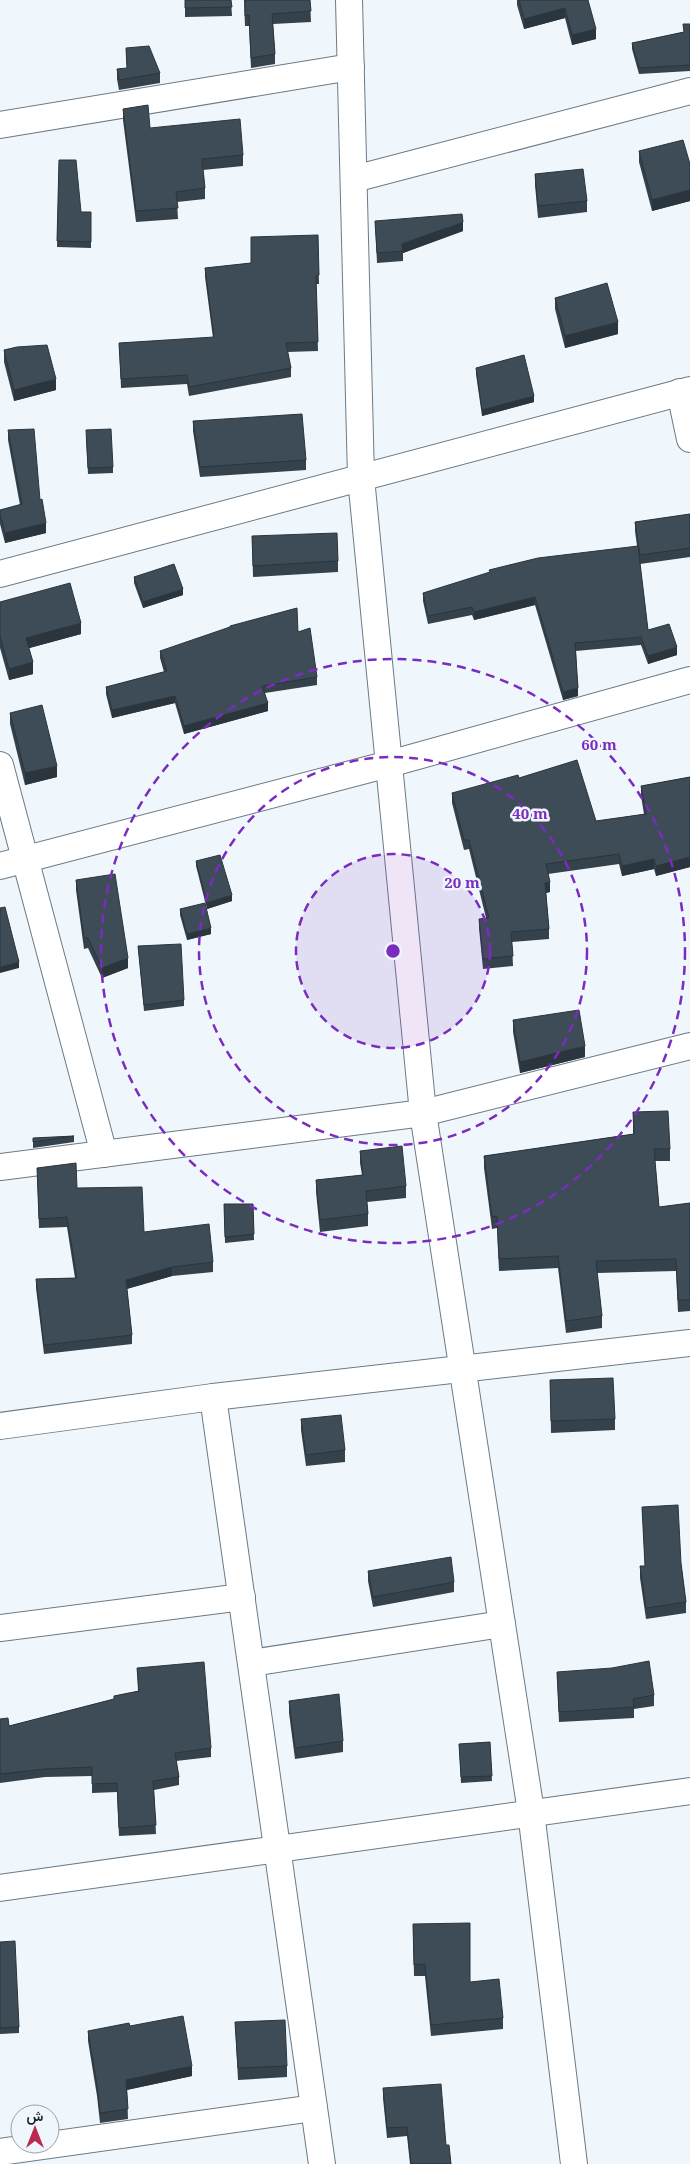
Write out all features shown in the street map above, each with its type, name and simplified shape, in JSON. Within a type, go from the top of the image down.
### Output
[{"type":"street","points":[[349,0],[362,478],[423,1113],[531,1812],[574,2164]]},
{"type":"street","points":[[0,125],[351,66]]},
{"type":"street","points":[[354,180],[690,91]]},
{"type":"street","points":[[0,574],[685,391],[690,439]]},
{"type":"street","points":[[0,866],[389,764],[690,680]]},
{"type":"street","points":[[0,766],[104,1154]]},
{"type":"street","points":[[0,1166],[423,1113],[690,1046]]},
{"type":"street","points":[[0,1426],[213,1397],[690,1343]]},
{"type":"street","points":[[213,1397],[322,2164]]},
{"type":"street","points":[[0,1628],[242,1596]]},
{"type":"street","points":[[251,1663],[502,1624]]},
{"type":"street","points":[[0,1888],[690,1791]]},
{"type":"street","points":[[10,2156],[314,2108]]},
{"type":"building","points":[[185,0],[231,0],[232,7],[185,8]]},
{"type":"building","points":[[245,0],[310,0],[311,11],[272,14],[275,54],[251,58],[249,15],[245,16]]},
{"type":"building","points":[[519,0],[588,0],[596,29],[572,35],[565,8],[524,19]]},
{"type":"building","points":[[683,24],[690,24],[690,65],[639,68],[632,43],[684,32]]},
{"type":"building","points":[[149,46],[160,73],[119,80],[117,69],[127,68],[126,48]]},
{"type":"building","points":[[148,105],[150,128],[240,119],[243,155],[202,159],[205,188],[176,192],[178,208],[136,211],[123,109]]},
{"type":"building","points":[[683,140],[690,164],[690,190],[652,200],[639,151]]},
{"type":"building","points":[[59,160],[76,160],[81,212],[91,212],[91,242],[57,241]]},
{"type":"building","points":[[583,169],[587,201],[538,206],[535,174]]},
{"type":"building","points":[[462,214],[463,222],[402,244],[403,251],[377,253],[375,221]]},
{"type":"building","points":[[318,235],[319,275],[316,276],[318,342],[286,343],[291,368],[189,387],[187,375],[121,379],[119,343],[214,337],[205,268],[251,263],[251,237]]},
{"type":"building","points":[[607,283],[618,322],[565,336],[555,298]]},
{"type":"building","points":[[47,345],[56,379],[14,390],[4,350]]},
{"type":"building","points":[[524,355],[534,396],[482,410],[476,368]]},
{"type":"building","points":[[302,414],[306,460],[200,467],[193,421]]},
{"type":"building","points":[[34,429],[40,500],[42,499],[46,523],[5,533],[0,510],[22,504],[8,430]]},
{"type":"building","points":[[111,429],[113,467],[88,468],[86,430]]},
{"type":"building","points":[[690,514],[690,548],[640,555],[635,522]]},
{"type":"building","points":[[337,533],[338,561],[253,566],[252,536]]},
{"type":"building","points":[[638,546],[648,630],[669,624],[677,647],[648,656],[641,637],[575,643],[578,688],[563,692],[535,597],[474,612],[472,607],[428,616],[423,593],[490,572],[489,570],[538,558]]},
{"type":"building","points":[[174,564],[183,589],[143,602],[134,577]]},
{"type":"building","points":[[70,583],[81,623],[26,638],[33,662],[9,669],[0,637],[0,602]]},
{"type":"building","points":[[297,608],[298,632],[310,628],[317,677],[262,686],[268,703],[184,726],[175,696],[112,710],[106,687],[167,671],[160,651],[230,626]]},
{"type":"building","points":[[42,705],[57,766],[25,773],[10,713]]},
{"type":"building","points":[[577,760],[596,821],[646,814],[641,786],[690,777],[690,857],[656,866],[654,859],[622,866],[619,854],[546,864],[550,882],[545,883],[549,929],[511,932],[513,956],[483,959],[479,919],[489,918],[469,840],[464,840],[452,793],[518,775],[519,778]]},
{"type":"building","points":[[220,855],[232,895],[207,903],[196,861]]},
{"type":"building","points":[[115,874],[128,958],[102,968],[88,938],[84,938],[76,880]]},
{"type":"building","points":[[205,903],[211,928],[187,934],[180,909]]},
{"type":"building","points":[[5,907],[19,962],[0,967],[0,908]]},
{"type":"building","points":[[181,944],[184,1000],[144,1005],[138,946]]},
{"type":"building","points":[[579,1010],[585,1046],[520,1062],[513,1020]]},
{"type":"building","points":[[668,1111],[670,1149],[654,1149],[659,1207],[690,1203],[690,1300],[678,1300],[676,1259],[596,1261],[602,1316],[566,1321],[558,1256],[499,1259],[497,1216],[492,1217],[484,1156],[634,1134],[633,1112]]},
{"type":"building","points":[[74,1136],[33,1142],[33,1138]]},
{"type":"building","points":[[402,1146],[406,1186],[366,1191],[368,1214],[320,1220],[316,1180],[363,1175],[360,1151]]},
{"type":"building","points":[[76,1163],[77,1188],[142,1187],[144,1232],[209,1224],[213,1262],[172,1267],[126,1280],[132,1335],[44,1345],[36,1279],[77,1278],[67,1217],[39,1219],[37,1168]]},
{"type":"building","points":[[224,1204],[253,1204],[254,1234],[225,1237]]},
{"type":"building","points":[[613,1378],[615,1419],[551,1421],[550,1380]]},
{"type":"building","points":[[341,1415],[345,1450],[306,1455],[301,1419]]},
{"type":"building","points":[[678,1505],[681,1563],[686,1602],[646,1608],[640,1566],[645,1566],[642,1507]]},
{"type":"building","points":[[451,1557],[454,1582],[373,1597],[368,1571]]},
{"type":"building","points":[[649,1661],[654,1695],[633,1699],[634,1707],[559,1712],[557,1672],[612,1668]]},
{"type":"building","points":[[204,1662],[211,1748],[175,1753],[179,1777],[153,1781],[156,1825],[119,1828],[117,1783],[92,1784],[92,1767],[45,1769],[0,1774],[0,1719],[8,1718],[9,1726],[114,1699],[114,1696],[139,1691],[137,1668]]},
{"type":"building","points":[[339,1694],[343,1741],[295,1748],[289,1701]]},
{"type":"building","points":[[490,1742],[492,1776],[461,1777],[459,1744]]},
{"type":"building","points":[[470,1923],[470,1982],[499,1979],[503,2018],[431,2025],[425,1964],[414,1965],[413,1924]]},
{"type":"building","points":[[15,1941],[19,2027],[0,2028],[0,1942]]},
{"type":"building","points":[[183,2016],[192,2066],[126,2080],[128,2109],[100,2113],[88,2031],[129,2023],[130,2026]]},
{"type":"building","points":[[285,2020],[287,2066],[238,2068],[235,2022]]},
{"type":"building","points":[[441,2084],[446,2145],[449,2145],[451,2164],[411,2164],[407,2127],[387,2128],[383,2088]]}]
